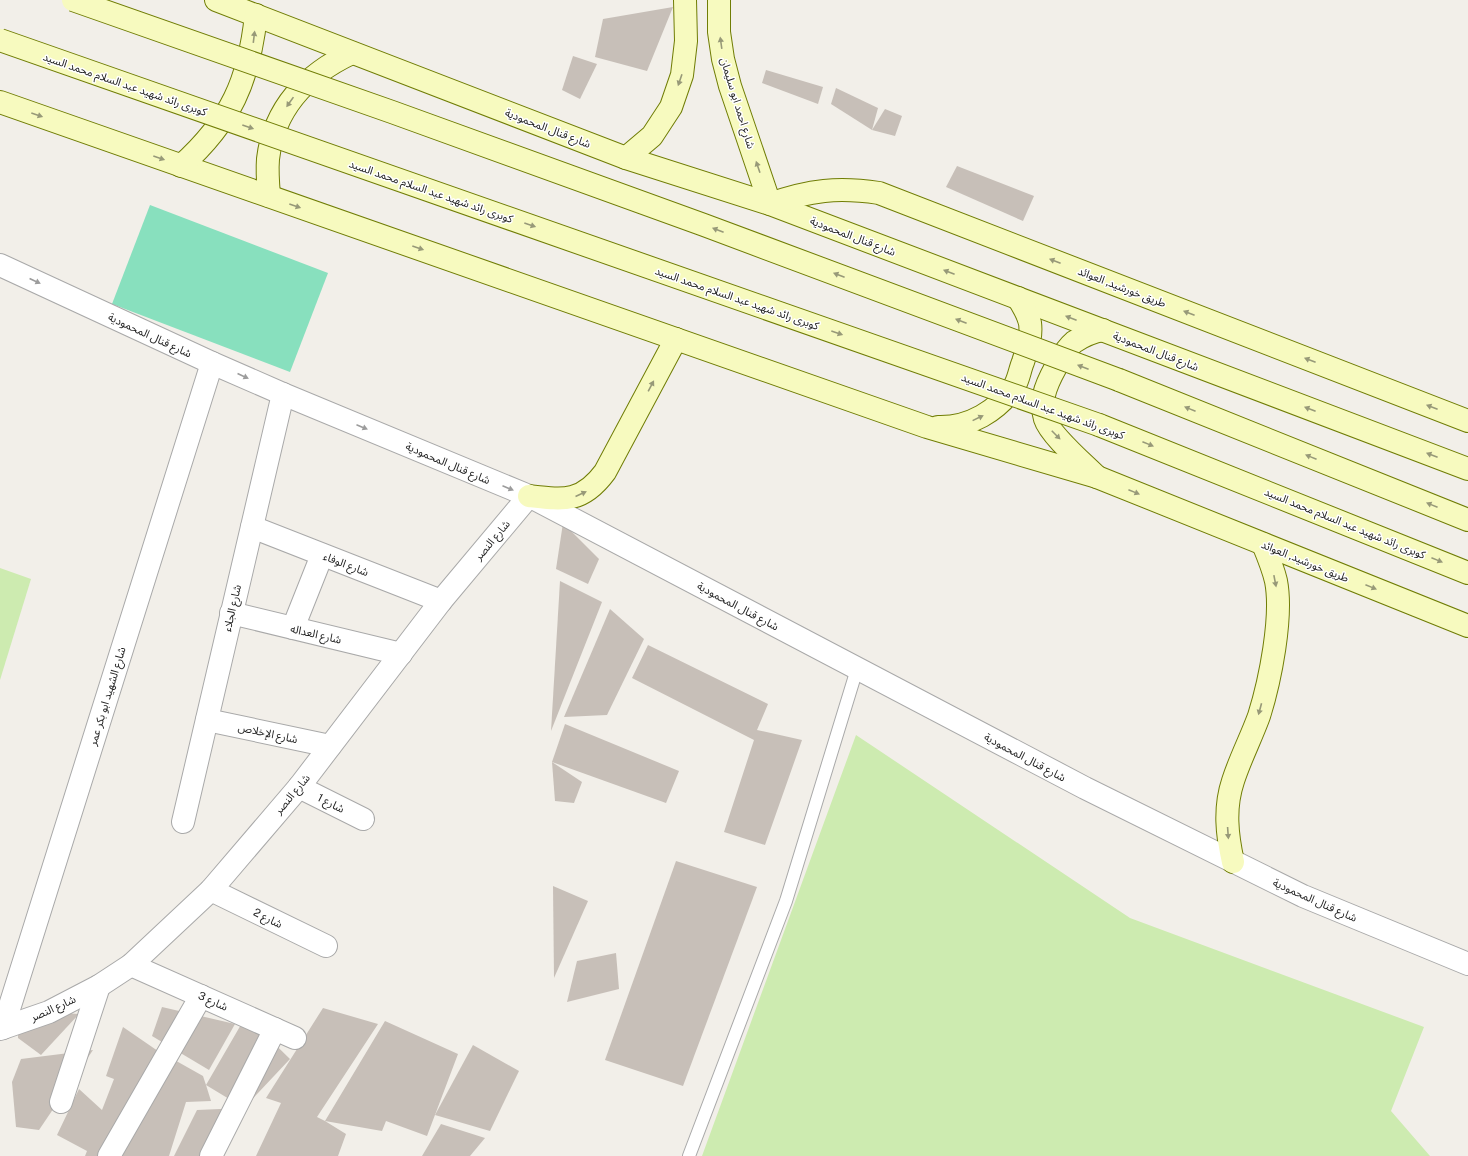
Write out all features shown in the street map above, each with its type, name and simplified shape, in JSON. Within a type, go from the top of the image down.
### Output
[{"type":"main road","points":[[74,0],[392,112],[690,220],[1119,380],[1468,520]]},
{"type":"main road","name":"شارع قنال المحمودية","points":[[216,0],[626,158],[770,204],[1468,469]]},
{"type":"main road","points":[[626,158],[652,136],[671,107],[682,75],[686,41],[686,0]]},
{"type":"main road","name":"شارع احمد ابو سليمان","points":[[719,0],[719,32],[723,59],[730,86],[770,204]]},
{"type":"main road","points":[[181,166],[212,135],[235,98],[246,71],[253,43],[240,8]]},
{"type":"main road","name":"كوبرى رائد شهيد عبد السلام محمد السيد","points":[[0,40],[1099,425],[1468,572]]},
{"type":"main road","points":[[269,196],[267,178],[268,159],[278,122],[287,106],[300,89],[315,74],[352,52]]},
{"type":"main road","points":[[0,102],[927,427],[1097,478]]},
{"type":"main road","name":"طريق خورشيد, العوائد","points":[[770,204],[814,192],[837,189],[879,192],[1468,421]]},
{"type":"main road","points":[[927,427],[965,424],[982,416],[995,407],[1016,383],[1030,342],[1030,323],[1018,298]]},
{"type":"main road","points":[[1097,478],[1051,430],[1045,420],[1043,408],[1044,395],[1063,354],[1074,342],[1082,337],[1092,332],[1102,330]]},
{"type":"main road","points":[[529,496],[566,499],[585,492],[598,481],[676,339]]},
{"type":"main road","name":"طريق خورشيد, العوائد","points":[[1097,478],[1468,626]]},
{"type":"main road","points":[[1233,862],[1228,840],[1227,819],[1229,797],[1236,770],[1258,716],[1268,682],[1277,615],[1276,582],[1271,562],[1263,544]]},
{"type":"street","name":"شارع قنال المحمودية","points":[[0,265],[212,363],[529,496],[1085,788],[1233,862],[1303,896],[1468,964]]},
{"type":"street","name":"شارع الشهيد ابو بكر عمر","points":[[1,1028],[212,363]]},
{"type":"street","name":"شارع الجلاء","points":[[183,822],[283,394]]},
{"type":"street","name":"شارع النصر","points":[[1,1028],[49,1012],[100,986],[131,965],[211,890],[299,787],[441,602],[529,496]]},
{"type":"street","name":"شارع الوفاء","points":[[252,527],[441,602]]},
{"type":"street","points":[[293,628],[322,554]]},
{"type":"street","name":"شارع العداله","points":[[231,613],[401,654]]},
{"type":"street","name":"شارع الإخلاص","points":[[207,720],[330,746]]},
{"type":"street","name":"شارع 1","points":[[299,787],[363,819]]},
{"type":"street","name":"شارع 2","points":[[211,890],[326,946]]},
{"type":"street","name":"شارع 3","points":[[131,965],[295,1038]]},
{"type":"street","points":[[61,1102],[100,986]]},
{"type":"street","points":[[109,1156],[201,996]]},
{"type":"street","points":[[211,1156],[275,1029]]},
{"type":"lane","points":[[689,1156],[786,901],[857,668]]},
{"type":"green space","points":[[150,205],[328,273],[290,372],[112,304]]},
{"type":"green space","points":[[0,568],[31,579],[0,680]]},
{"type":"green space","points":[[856,735],[1130,918],[1424,1027],[1391,1111],[1430,1156],[702,1156]]},
{"type":"building","points":[[673,7],[647,71],[595,57],[603,19]]},
{"type":"building","points":[[573,56],[597,64],[580,99],[562,90]]},
{"type":"building","points":[[766,70],[823,87],[818,104],[762,83]]},
{"type":"building","points":[[836,88],[878,108],[872,130],[831,104]]},
{"type":"building","points":[[885,109],[902,116],[895,136],[872,130]]},
{"type":"building","points":[[957,166],[1034,196],[1023,221],[946,187]]},
{"type":"building","points":[[563,523],[599,559],[588,584],[556,569]]},
{"type":"building","points":[[560,581],[602,602],[551,731]]},
{"type":"building","points":[[610,609],[644,639],[607,715],[564,717]]},
{"type":"building","points":[[648,645],[768,704],[757,730],[802,740],[765,845],[724,832],[754,740],[632,678]]},
{"type":"building","points":[[565,724],[679,771],[666,803],[552,762]]},
{"type":"building","points":[[552,762],[582,782],[574,803],[555,801]]},
{"type":"building","points":[[676,861],[757,887],[683,1086],[605,1060]]},
{"type":"building","points":[[553,886],[588,901],[554,978]]},
{"type":"building","points":[[616,953],[619,989],[567,1002],[577,961]]},
{"type":"building","points":[[162,1007],[235,1024],[209,1070],[152,1036]]},
{"type":"building","points":[[323,1008],[378,1024],[317,1117],[346,1134],[338,1156],[256,1156],[281,1103],[266,1098]]},
{"type":"building","points":[[18,1010],[79,1014],[41,1055],[18,1038]]},
{"type":"building","points":[[246,1016],[290,1059],[244,1108],[206,1085]]},
{"type":"building","points":[[385,1021],[458,1054],[427,1136],[386,1121],[382,1131],[325,1121]]},
{"type":"building","points":[[123,1027],[155,1049],[203,1076],[211,1101],[186,1102],[169,1156],[85,1156],[87,1151],[57,1135],[79,1089],[102,1110],[114,1079],[106,1076]]},
{"type":"building","points":[[473,1045],[519,1071],[490,1131],[435,1115]]},
{"type":"building","points":[[93,1050],[39,1130],[16,1127],[12,1082],[21,1059]]},
{"type":"building","points":[[244,1108],[224,1156],[174,1156],[197,1110]]},
{"type":"building","points":[[441,1124],[485,1138],[470,1156],[422,1156]]}]
